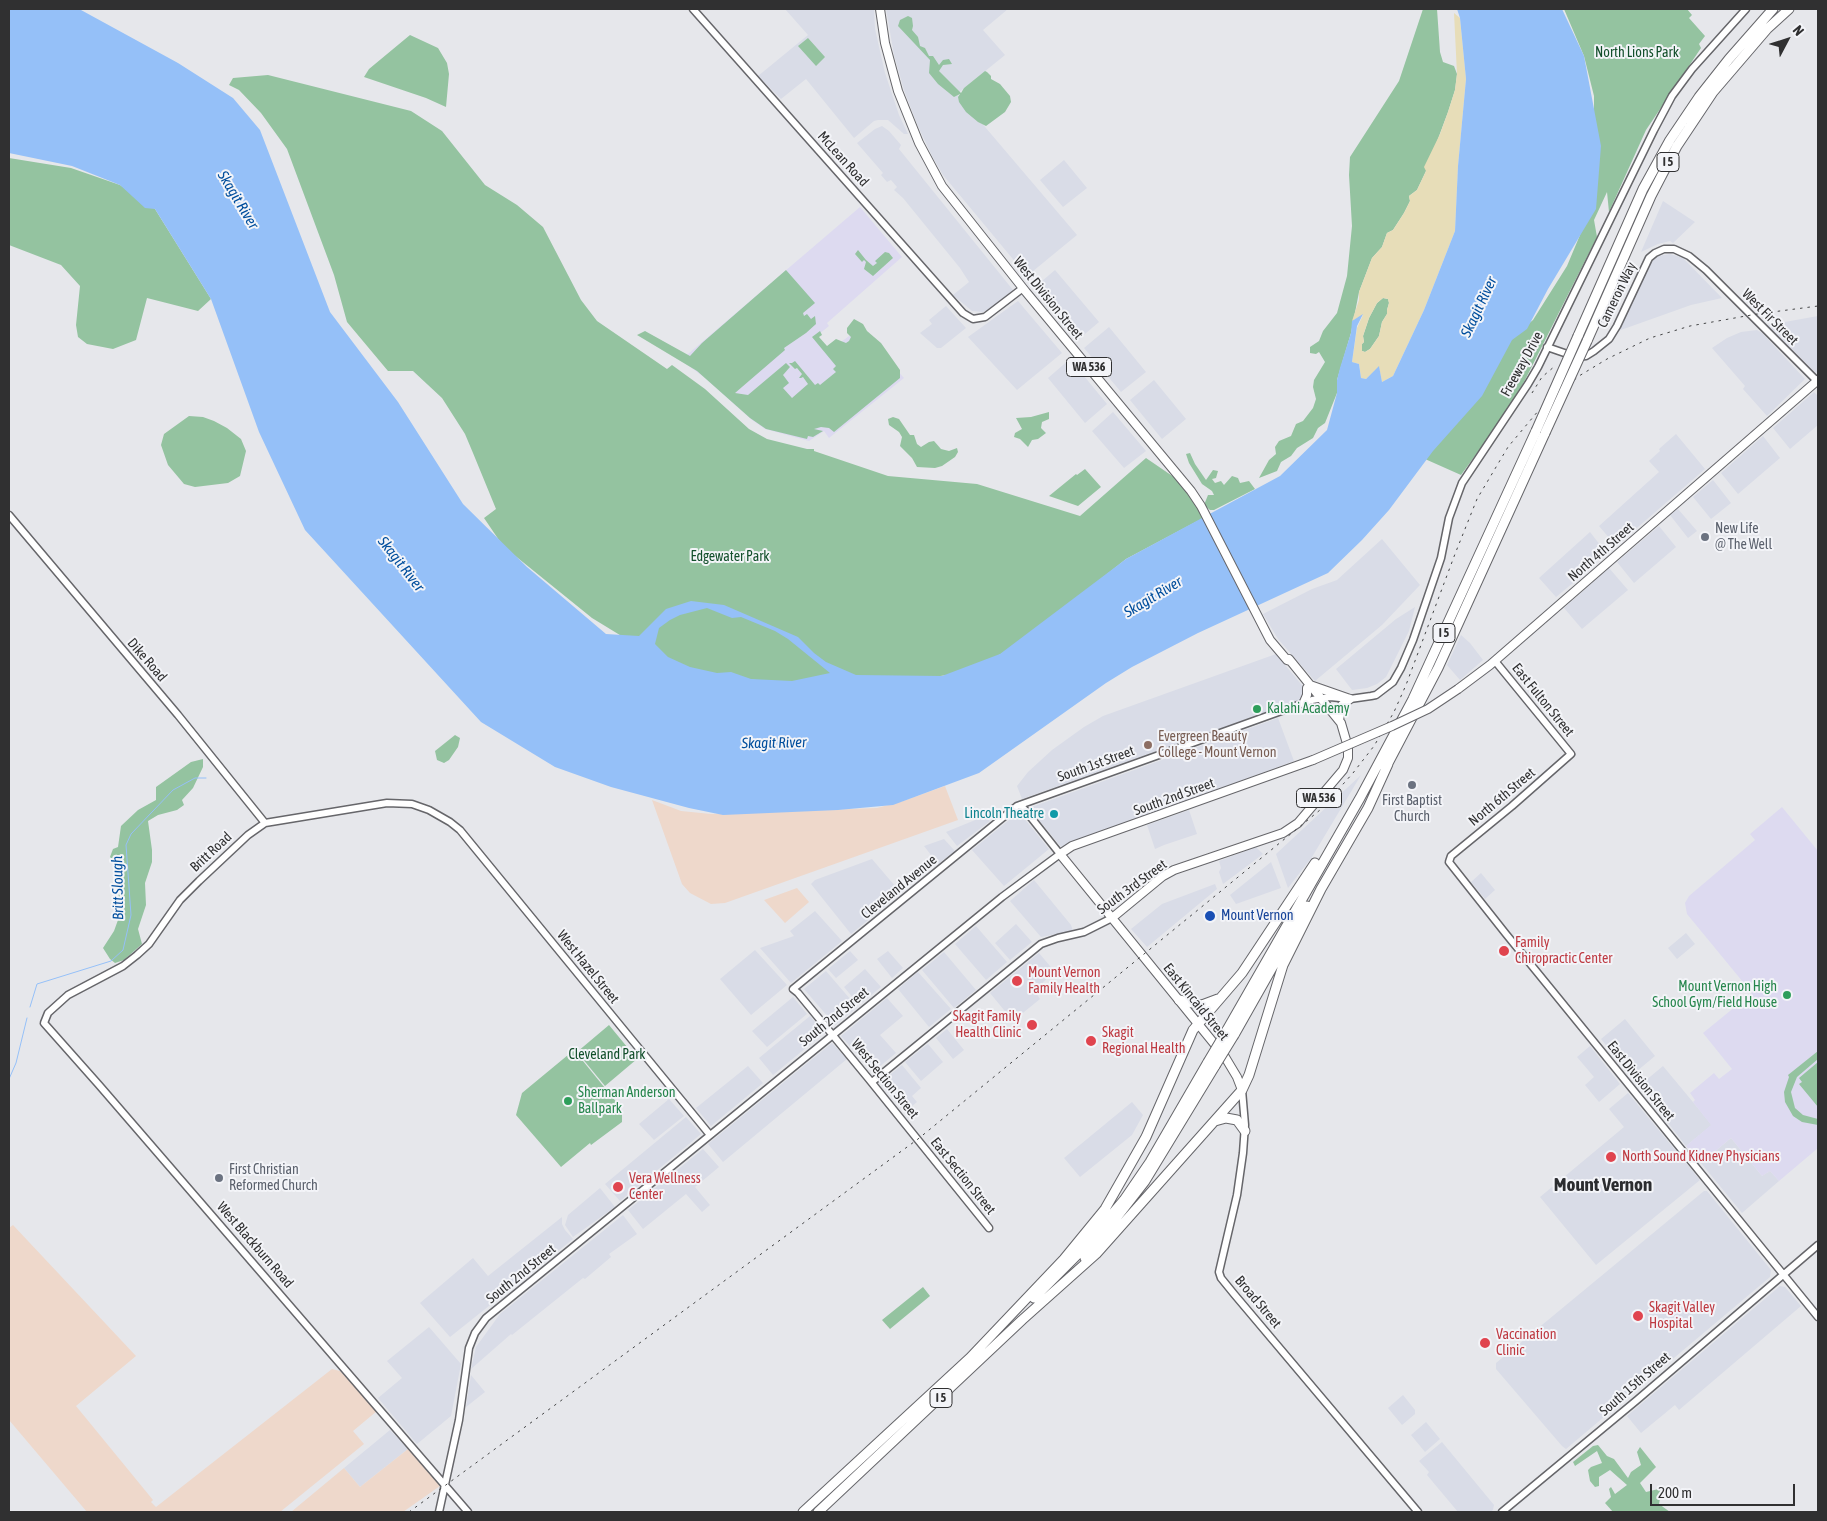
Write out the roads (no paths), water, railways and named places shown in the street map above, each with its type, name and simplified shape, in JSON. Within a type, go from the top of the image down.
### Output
[{"type":"highway","points":[[1750,35],[1773,9]]},
{"type":"highway","name":"I 5","points":[[803,1512],[1045,1288],[1081,1251],[1124,1200],[1150,1162],[1230,1033],[1388,764],[1438,668],[1540,432],[1578,336],[1643,189],[1670,140],[1700,97],[1750,35],[1778,9]]},
{"type":"highway","name":"I 5","points":[[1230,1033],[1413,699],[1540,432],[1587,341],[1651,196],[1678,146],[1714,92],[1767,30],[1789,9]]},
{"type":"highway","points":[[1063,1283],[1096,1254],[1242,1090],[1249,1075],[1283,965],[1322,889],[1368,808],[1388,764]]},
{"type":"highway","points":[[968,1360],[1064,1259],[1105,1209],[1146,1137],[1193,1030],[1242,973],[1328,845],[1341,829]]},
{"type":"highway","points":[[1179,1000],[1202,1005],[1215,1001],[1224,994]]},
{"type":"highway","name":"I 5","points":[[818,1512],[1063,1283],[1102,1238],[1145,1181],[1211,1064]]},
{"type":"highway","points":[[1215,1121],[1226,1118],[1237,1120],[1244,1131]]},
{"type":"main road","name":"West Division Street","points":[[880,9],[885,42],[898,91],[908,119],[942,186],[1023,288],[1191,491],[1270,640],[1339,720]]},
{"type":"main road","name":"North 4th Street","points":[[1392,726],[1428,709],[1458,689],[1495,660],[1818,381]]},
{"type":"main road","points":[[1304,702],[1307,688],[1310,685],[1350,699]]},
{"type":"main road","points":[[1339,720],[1342,705],[1350,699]]},
{"type":"main road","name":"South 3rd Street","points":[[1112,918],[1163,876],[1174,870],[1283,832],[1298,823],[1342,770],[1348,758],[1346,737],[1339,720]]},
{"type":"main road","name":"South 2nd Street","points":[[1060,854],[1072,846],[1313,760],[1392,726]]},
{"type":"main road","name":"East Kincaid Street","points":[[1060,854],[1230,1063]]},
{"type":"main road","name":"Broad Street","points":[[1230,1063],[1242,1090]]},
{"type":"street","name":"McLean Road","points":[[694,9],[963,313],[968,317],[978,319],[985,317],[1023,288]]},
{"type":"street","name":"Freeway Drive","points":[[1321,698],[1350,699],[1376,695],[1393,682],[1402,668],[1440,558],[1449,518],[1462,483],[1528,384],[1672,96],[1692,69],[1746,9]]},
{"type":"street","name":"Cameron Way","points":[[1547,347],[1576,357],[1586,356],[1609,339],[1617,326],[1645,265],[1654,253],[1664,249],[1674,250],[1689,256],[1706,270]]},
{"type":"street","name":"West Fir Street","points":[[1706,270],[1818,381]]},
{"type":"street","name":"Dike Road","points":[[9,515],[178,715],[264,823]]},
{"type":"street","name":"East Fulton Street","points":[[1495,660],[1571,754]]},
{"type":"street","name":"South 1st Street","points":[[1021,805],[1304,702],[1321,698]]},
{"type":"street","name":"North 6th Street","points":[[1450,858],[1571,754]]},
{"type":"street","name":"Britt Road","points":[[44,1022],[48,1013],[63,998],[123,966],[149,944],[180,900],[237,845],[264,823],[387,802],[412,804],[444,818]]},
{"type":"street","points":[[1021,805],[1060,854]]},
{"type":"street","name":"Cleveland Avenue","points":[[793,989],[1021,805]]},
{"type":"street","name":"West Hazel Street","points":[[444,818],[460,830],[710,1135]]},
{"type":"street","name":"South 2nd Street","points":[[439,1512],[459,1420],[469,1348],[475,1333],[483,1322],[1002,897],[1060,854]]},
{"type":"street","name":"East Division Street","points":[[1450,858],[1451,865],[1490,914],[1818,1317]]},
{"type":"street","name":"South 3rd Street","points":[[872,1082],[1040,944],[1084,932],[1112,918]]},
{"type":"street","name":"West Section Street","points":[[793,989],[918,1139]]},
{"type":"street","name":"West Blackburn Road","points":[[44,1022],[468,1512]]},
{"type":"street","name":"Broad Street","points":[[1242,1090],[1244,1131],[1237,1195],[1219,1266],[1221,1278],[1418,1512]]},
{"type":"street","name":"East Section Street","points":[[918,1139],[989,1228]]},
{"type":"street","name":"South 15th Street","points":[[1502,1512],[1630,1406],[1818,1244]]},
{"type":"water","name":"Skagit River","points":[[9,9],[81,10],[178,63],[233,98],[260,130],[330,312],[398,402],[463,504],[527,567],[606,634],[639,636],[666,609],[691,601],[724,605],[798,637],[826,662],[856,675],[942,676],[1000,654],[1126,559],[1280,476],[1327,430],[1337,393],[1337,380],[1351,333],[1352,321],[1363,314],[1357,326],[1352,362],[1359,364],[1361,378],[1366,379],[1379,366],[1382,382],[1393,376],[1424,310],[1455,231],[1458,166],[1466,79],[1460,18],[1457,9],[1562,9],[1584,56],[1601,146],[1596,209],[1548,289],[1527,329],[1512,340],[1482,396],[1433,451],[1389,510],[1328,573],[1198,633],[1132,667],[1106,683],[979,773],[893,805],[838,810],[723,815],[611,787],[555,767],[481,722],[305,530],[259,432],[211,299],[155,209],[145,208],[120,185],[72,166],[9,153]],"holes":[[[707,608],[732,618],[741,617],[775,631],[788,639],[830,673],[792,681],[751,679],[731,672],[717,673],[690,667],[668,657],[655,644],[659,628],[680,615]]]},
{"type":"waterway","name":"Britt Slough","points":[[30,1007],[37,984],[111,961],[123,950],[131,915],[126,845],[131,834],[173,790],[195,778],[206,778]]},
{"type":"waterway","name":"Britt Slough","points":[[9,1079],[16,1063],[27,1018]]},
{"type":"railway","points":[[409,1512],[918,1139],[1320,810],[1374,746],[1394,712],[1477,499],[1508,447],[1539,410],[1579,376],[1607,359],[1650,338],[1690,326],[1757,314],[1818,306]]},
{"type":"railway","points":[[1532,393],[1542,377],[1555,366]]},
{"type":"place","name":"New Life @ The Well","points":[[1705,537]]},
{"type":"place","name":"Kalahi Academy","points":[[1257,709]]},
{"type":"place","name":"Evergreen Beauty College - Mount Vernon","points":[[1148,745]]},
{"type":"place","name":"First Baptist Church","points":[[1412,785]]},
{"type":"place","name":"Lincoln Theatre","points":[[1054,814]]},
{"type":"place","name":"Mount Vernon","points":[[1210,916]]},
{"type":"place","name":"Family Chiropractic Center","points":[[1504,951]]},
{"type":"place","name":"Mount Vernon Family Health","points":[[1017,981]]},
{"type":"place","name":"Mount Vernon High School Gym/Field House","points":[[1787,995]]},
{"type":"place","name":"Skagit Family Health Clinic","points":[[1032,1025]]},
{"type":"place","name":"Skagit Regional Health","points":[[1091,1041]]},
{"type":"place","name":"Sherman Anderson Ballpark","points":[[568,1101]]},
{"type":"place","name":"North Sound Kidney Physicians","points":[[1611,1157]]},
{"type":"place","name":"First Christian Reformed Church","points":[[219,1178]]},
{"type":"place","name":"Vera Wellness Center","points":[[618,1187]]},
{"type":"place","name":"Skagit Valley Hospital","points":[[1638,1316]]},
{"type":"place","name":"Vaccination Clinic","points":[[1485,1343]]},
{"type":"district","name":"Mount Vernon","points":[[1603,1185]]},
{"type":"park label","name":"North Lions Park","points":[[1637,53]]},
{"type":"park label","name":"Edgewater Park","points":[[730,557]]},
{"type":"park label","name":"Cleveland Park","points":[[607,1055]]}]
